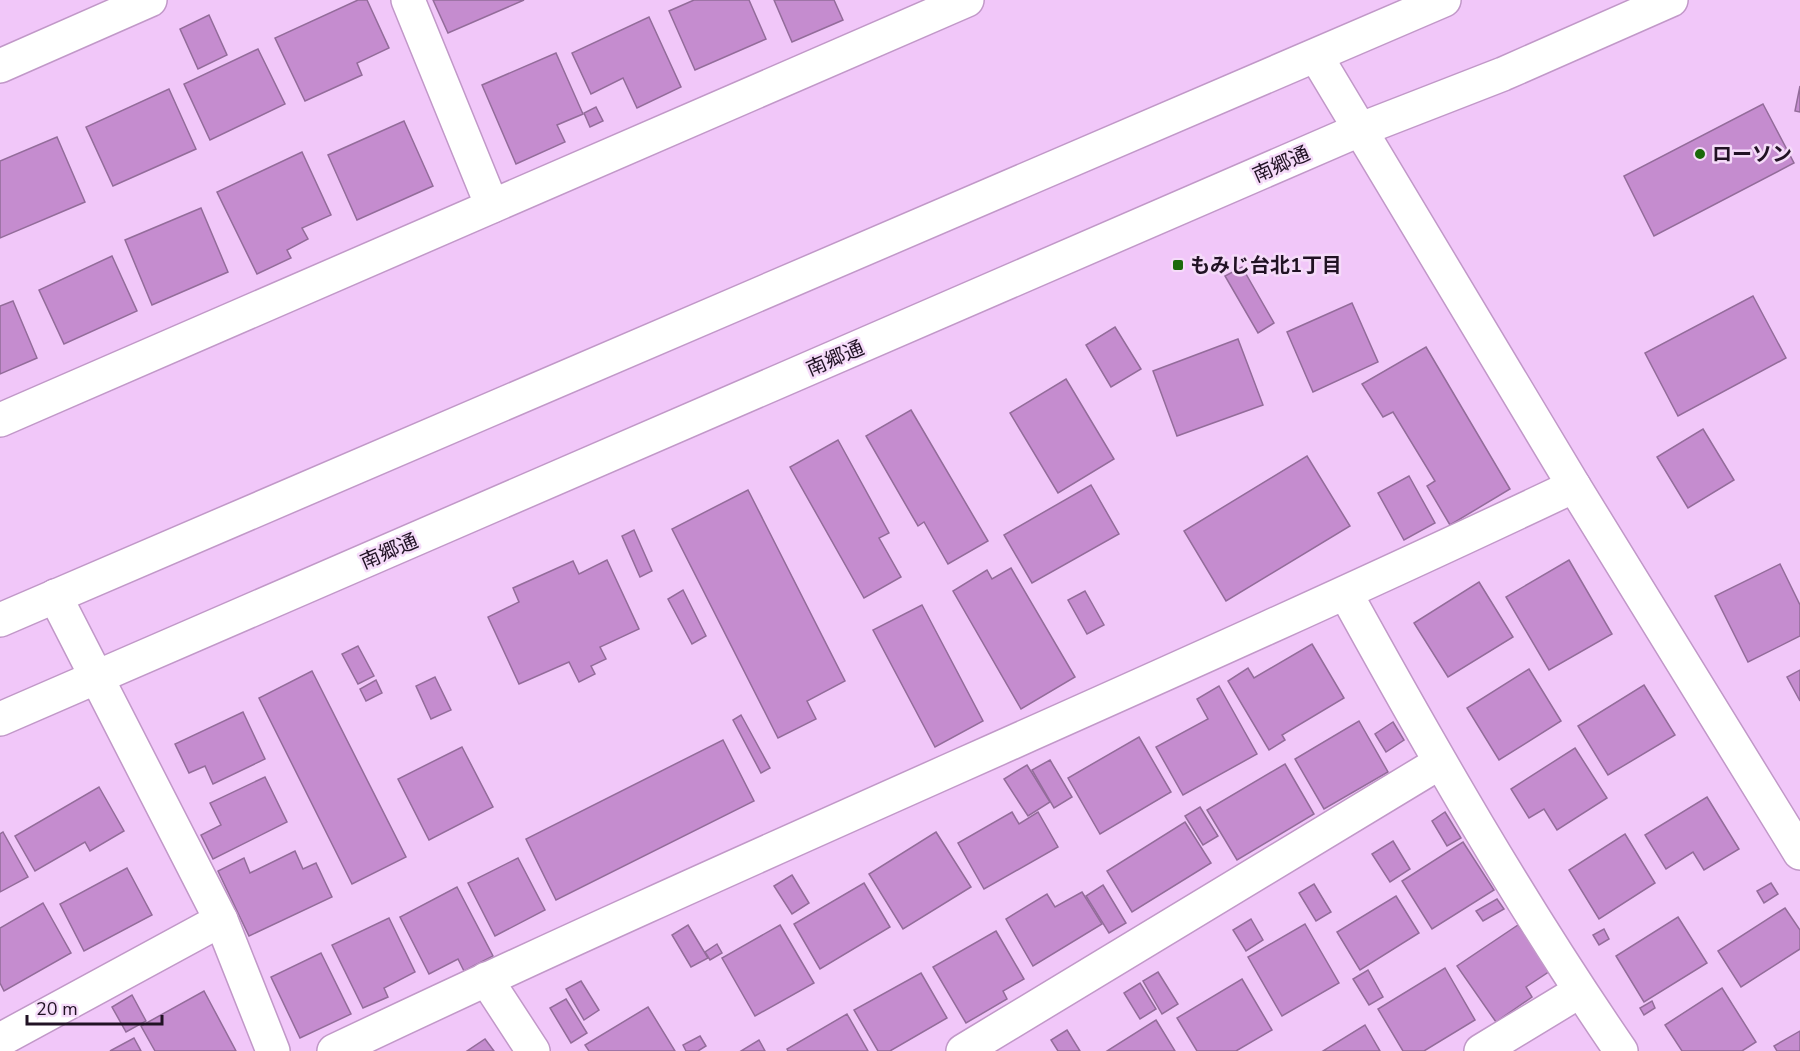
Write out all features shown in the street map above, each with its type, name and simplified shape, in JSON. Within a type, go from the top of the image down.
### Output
[{"type":"street","points":[[0,66],[150,0]]},
{"type":"street","points":[[408,0],[492,206]]},
{"type":"street","points":[[0,420],[967,0]]},
{"type":"street","points":[[0,620],[1444,0]]},
{"type":"street","name":"南郷通","points":[[0,719],[1359,130],[1503,74],[1671,0]]},
{"type":"street","points":[[1316,56],[1574,486],[1800,853]]},
{"type":"street","points":[[334,1051],[486,979],[1346,594],[1574,486]]},
{"type":"street","points":[[1346,594],[1438,763],[1580,991],[1621,1051]]},
{"type":"street","points":[[55,596],[221,920],[273,1051]]},
{"type":"street","points":[[963,1051],[1438,763]]},
{"type":"street","points":[[0,1040],[221,920]]},
{"type":"street","points":[[486,979],[533,1051]]},
{"type":"street","points":[[1481,1051],[1580,991]]},
{"type":"building","points":[[358,0],[367,0],[389,48],[357,63],[362,75],[305,101],[275,38]]},
{"type":"building","points":[[433,0],[524,0],[448,33]]},
{"type":"building","points":[[694,0],[749,0],[766,39],[695,70],[669,11]]},
{"type":"building","points":[[774,0],[834,0],[843,20],[792,42]]},
{"type":"building","points":[[209,15],[227,55],[198,69],[180,29]]},
{"type":"building","points":[[649,17],[681,87],[637,108],[623,78],[591,94],[572,53]]},
{"type":"building","points":[[258,49],[285,104],[210,140],[184,84]]},
{"type":"building","points":[[556,53],[583,114],[557,125],[565,142],[516,164],[482,85]]},
{"type":"building","points":[[1800,86],[1800,112],[1795,111]]},
{"type":"building","points":[[169,89],[196,149],[113,186],[86,127]]},
{"type":"building","points":[[1763,104],[1794,163],[1654,236],[1624,176]]},
{"type":"building","points":[[596,107],[603,121],[590,127],[584,113]]},
{"type":"building","points":[[404,121],[433,186],[357,220],[328,155]]},
{"type":"building","points":[[57,137],[85,202],[0,238],[0,161]]},
{"type":"building","points":[[302,152],[331,215],[302,228],[308,239],[287,250],[291,258],[257,274],[217,192]]},
{"type":"building","points":[[201,208],[228,272],[152,305],[125,240]]},
{"type":"building","points":[[112,256],[137,311],[64,344],[39,290]]},
{"type":"building","points":[[1242,267],[1274,323],[1258,333],[1225,276]]},
{"type":"building","points":[[1753,296],[1786,358],[1678,416],[1645,353]]},
{"type":"building","points":[[13,301],[37,358],[0,374],[0,306]]},
{"type":"building","points":[[1352,303],[1378,362],[1313,392],[1287,332]]},
{"type":"building","points":[[1115,327],[1141,369],[1111,387],[1086,345]]},
{"type":"building","points":[[1238,339],[1263,405],[1177,436],[1153,371]]},
{"type":"building","points":[[1426,347],[1510,489],[1450,525],[1427,486],[1435,481],[1393,412],[1383,417],[1362,384]]},
{"type":"building","points":[[1066,379],[1114,459],[1058,493],[1010,413]]},
{"type":"building","points":[[911,410],[988,541],[948,564],[924,522],[918,526],[866,436]]},
{"type":"building","points":[[1703,429],[1734,480],[1688,508],[1657,457]]},
{"type":"building","points":[[838,440],[889,533],[879,538],[901,577],[864,598],[790,467]]},
{"type":"building","points":[[1307,456],[1350,526],[1226,601],[1184,531]]},
{"type":"building","points":[[1409,476],[1435,523],[1404,540],[1378,493]]},
{"type":"building","points":[[1091,485],[1119,534],[1032,583],[1004,535]]},
{"type":"building","points":[[748,490],[845,681],[807,701],[816,719],[778,738],[672,529]]},
{"type":"building","points":[[634,530],[652,571],[640,577],[622,536]]},
{"type":"building","points":[[607,560],[639,629],[600,647],[606,659],[591,666],[595,674],[579,682],[569,662],[519,684],[488,617],[519,602],[513,588],[573,561],[579,574]]},
{"type":"building","points":[[1569,560],[1612,634],[1549,670],[1506,597]]},
{"type":"building","points":[[1780,564],[1800,605],[1800,636],[1748,662],[1715,596]]},
{"type":"building","points":[[1011,568],[1075,677],[1021,709],[953,591],[987,570],[992,579]]},
{"type":"building","points":[[1479,582],[1513,637],[1448,677],[1414,623]]},
{"type":"building","points":[[683,590],[706,636],[692,644],[668,599]]},
{"type":"building","points":[[1085,591],[1104,625],[1087,634],[1068,600]]},
{"type":"building","points":[[922,605],[983,721],[935,747],[873,630]]},
{"type":"building","points":[[1312,644],[1344,698],[1282,735],[1285,740],[1269,750],[1228,681],[1248,668],[1254,678]]},
{"type":"building","points":[[358,646],[374,676],[358,684],[342,654]]},
{"type":"building","points":[[1529,669],[1561,721],[1499,760],[1467,708]]},
{"type":"building","points":[[1800,670],[1800,701],[1787,677]]},
{"type":"building","points":[[312,671],[406,857],[352,884],[259,698]]},
{"type":"building","points":[[435,677],[451,710],[431,719],[416,686]]},
{"type":"building","points":[[376,680],[382,693],[366,701],[360,689]]},
{"type":"building","points":[[1644,685],[1675,735],[1608,775],[1578,726]]},
{"type":"building","points":[[1219,686],[1257,754],[1183,795],[1156,747],[1208,719],[1197,699]]},
{"type":"building","points":[[243,712],[265,759],[213,784],[205,766],[189,773],[175,744]]},
{"type":"building","points":[[741,715],[770,768],[761,773],[733,720]]},
{"type":"building","points":[[1359,721],[1388,772],[1324,809],[1295,759]]},
{"type":"building","points":[[1393,722],[1404,740],[1386,752],[1375,734]]},
{"type":"building","points":[[1139,737],[1171,792],[1100,834],[1068,778]]},
{"type":"building","points":[[723,740],[754,801],[556,900],[526,839]]},
{"type":"building","points":[[462,747],[493,807],[429,840],[398,779]]},
{"type":"building","points":[[1575,748],[1607,798],[1557,830],[1544,809],[1529,818],[1511,789]]},
{"type":"building","points":[[1050,760],[1072,797],[1054,808],[1032,770]]},
{"type":"building","points":[[1285,764],[1314,814],[1237,860],[1207,810]]},
{"type":"building","points":[[1027,765],[1050,802],[1028,816],[1004,779]]},
{"type":"building","points":[[265,777],[287,822],[213,859],[201,835],[221,825],[210,803]]},
{"type":"building","points":[[99,787],[124,831],[90,851],[85,842],[35,871],[15,836]]},
{"type":"building","points":[[1707,797],[1739,849],[1704,870],[1693,852],[1666,869],[1645,835]]},
{"type":"building","points":[[1200,807],[1218,836],[1203,845],[1185,816]]},
{"type":"building","points":[[1012,812],[1019,824],[1038,812],[1058,847],[984,889],[958,843]]},
{"type":"building","points":[[1445,812],[1461,838],[1447,846],[1432,821]]},
{"type":"building","points":[[1185,822],[1211,863],[1132,912],[1107,871]]},
{"type":"building","points":[[3,832],[28,877],[0,892],[0,834]]},
{"type":"building","points":[[936,832],[971,887],[903,929],[869,874]]},
{"type":"building","points":[[1625,834],[1655,883],[1599,919],[1569,870]]},
{"type":"building","points":[[1393,841],[1410,869],[1390,882],[1372,854]]},
{"type":"building","points":[[1463,842],[1494,890],[1432,929],[1402,881]]},
{"type":"building","points":[[295,851],[303,869],[316,863],[332,897],[249,936],[218,871],[244,858],[250,873]]},
{"type":"building","points":[[518,858],[545,910],[495,936],[468,883]]},
{"type":"building","points":[[127,868],[152,915],[84,951],[60,904]]},
{"type":"building","points":[[792,875],[809,903],[792,914],[774,886]]},
{"type":"building","points":[[864,883],[890,927],[820,969],[794,924]]},
{"type":"building","points":[[1771,883],[1778,894],[1764,903],[1757,891]]},
{"type":"building","points":[[1314,884],[1331,912],[1316,921],[1299,893]]},
{"type":"building","points":[[1103,885],[1126,923],[1109,933],[1086,896]]},
{"type":"building","points":[[457,887],[493,956],[464,971],[458,959],[429,974],[400,917]]},
{"type":"building","points":[[1082,892],[1102,924],[1033,966],[1006,919],[1047,894],[1055,907]]},
{"type":"building","points":[[1396,896],[1419,933],[1360,970],[1337,932]]},
{"type":"building","points":[[1497,899],[1504,909],[1483,921],[1476,911]]},
{"type":"building","points":[[43,903],[71,953],[4,991],[0,983],[0,928]]},
{"type":"building","points":[[1785,908],[1800,930],[1800,949],[1741,987],[1718,951]]},
{"type":"building","points":[[1678,917],[1707,963],[1644,1002],[1616,956]]},
{"type":"building","points":[[389,918],[415,972],[384,988],[388,997],[363,1008],[332,945]]},
{"type":"building","points":[[1251,919],[1263,940],[1246,951],[1233,930]]},
{"type":"building","points":[[1305,924],[1339,983],[1282,1016],[1248,957]]},
{"type":"building","points":[[688,925],[708,958],[691,967],[672,935]]},
{"type":"building","points":[[780,925],[814,983],[755,1016],[722,958]]},
{"type":"building","points":[[1518,925],[1550,971],[1526,987],[1532,997],[1496,1022],[1457,966]]},
{"type":"building","points":[[1604,929],[1609,939],[1599,945],[1593,935]]},
{"type":"building","points":[[996,931],[1024,979],[1003,991],[1007,999],[966,1023],[933,967]]},
{"type":"building","points":[[717,944],[722,953],[710,960],[705,952]]},
{"type":"building","points":[[321,953],[351,1014],[300,1038],[271,977]]},
{"type":"building","points":[[1445,968],[1475,1020],[1424,1051],[1403,1051],[1378,1009]]},
{"type":"building","points":[[1368,970],[1383,997],[1369,1005],[1353,979]]},
{"type":"building","points":[[1158,972],[1178,1004],[1162,1014],[1143,981]]},
{"type":"building","points":[[921,973],[947,1018],[890,1051],[878,1051],[854,1010]]},
{"type":"building","points":[[1242,979],[1272,1030],[1236,1051],[1197,1051],[1177,1018]]},
{"type":"building","points":[[581,981],[599,1010],[584,1020],[566,989]]},
{"type":"building","points":[[1140,983],[1156,1009],[1140,1019],[1124,993]]},
{"type":"building","points":[[1722,988],[1756,1042],[1742,1051],[1682,1051],[1665,1025]]},
{"type":"building","points":[[204,991],[236,1051],[155,1051],[141,1026]]},
{"type":"building","points":[[132,995],[146,1021],[126,1032],[112,1007]]},
{"type":"building","points":[[566,999],[587,1033],[571,1043],[550,1008]]},
{"type":"building","points":[[1652,1001],[1655,1008],[1644,1015],[1640,1008]]},
{"type":"building","points":[[648,1007],[675,1051],[589,1051],[585,1045]]},
{"type":"building","points":[[847,1014],[868,1051],[788,1051],[787,1049]]},
{"type":"building","points":[[1156,1020],[1175,1051],[1107,1051]]},
{"type":"building","points":[[1365,1025],[1380,1051],[1323,1051]]},
{"type":"building","points":[[1067,1030],[1080,1051],[1058,1051],[1051,1040]]},
{"type":"building","points":[[1800,1031],[1800,1051],[1777,1051],[1774,1046]]},
{"type":"building","points":[[700,1036],[706,1046],[698,1051],[686,1051],[683,1045]]},
{"type":"building","points":[[134,1038],[141,1051],[110,1051]]},
{"type":"building","points":[[485,1039],[494,1051],[467,1051]]},
{"type":"building","points":[[759,1040],[765,1051],[741,1051]]},
{"type":"place","name":"ローソン","points":[[1700,154]]},
{"type":"place","name":"もみじ台北1丁目","points":[[1178,265]]}]
